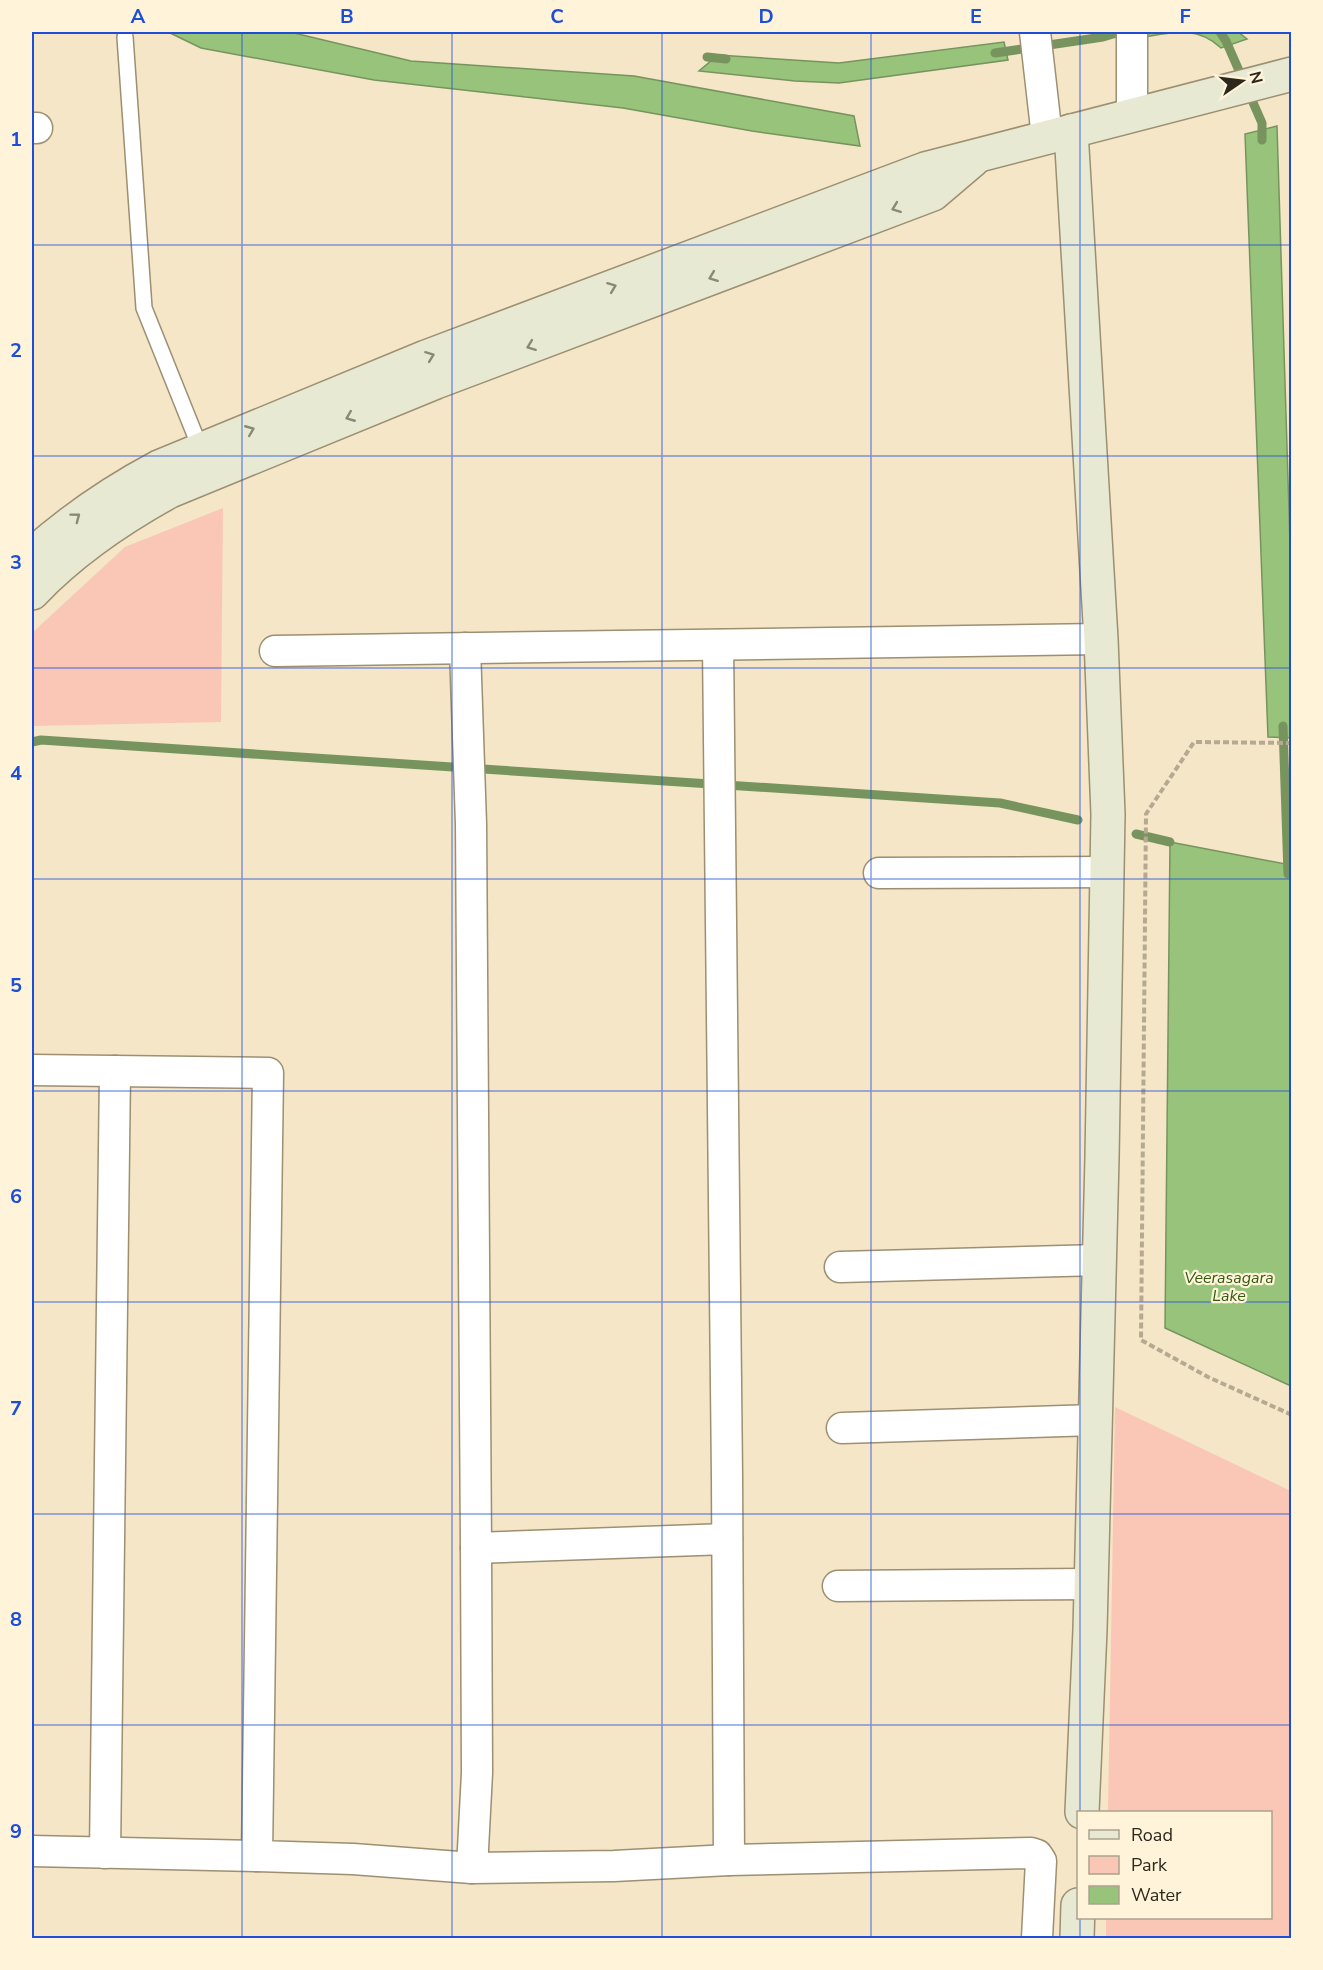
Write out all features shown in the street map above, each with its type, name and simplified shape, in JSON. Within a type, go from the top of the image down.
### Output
[{"type":"street","points":[[1035,32],[1059,134],[1101,639],[1108,814],[1100,1260],[1082,1811]]},
{"type":"street","points":[[1132,32],[1132,115]]},
{"type":"street","points":[[32,593],[56,569],[96,536],[132,512],[170,491],[929,182],[979,155],[1292,74]]},
{"type":"street","points":[[32,555],[80,514],[118,489],[159,467],[426,357],[929,182]]},
{"type":"street","points":[[275,651],[1101,639]]},
{"type":"street","points":[[718,645],[728,1539],[729,1860]]},
{"type":"street","points":[[465,648],[471,824],[476,1548],[477,1773],[472,1868]]},
{"type":"street","points":[[879,873],[1107,872]]},
{"type":"street","points":[[32,1070],[268,1073],[257,1856]]},
{"type":"street","points":[[105,1853],[115,1071]]},
{"type":"street","points":[[840,1266],[1100,1260]]},
{"type":"street","points":[[842,1428],[1095,1420]]},
{"type":"street","points":[[476,1548],[728,1539]]},
{"type":"street","points":[[838,1586],[1091,1584]]},
{"type":"street","points":[[32,1851],[353,1859],[472,1868],[614,1866],[729,1860],[1031,1853],[1037,1855],[1041,1862],[1037,1938]]},
{"type":"street","points":[[1077,1938],[1078,1919]]},
{"type":"lane","points":[[125,37],[144,308],[201,450]]},
{"type":"path","points":[[1292,743],[1194,742],[1146,814],[1141,1340],[1208,1377],[1292,1415]]},
{"type":"green space","points":[[223,508],[221,722],[32,726],[32,633],[125,547]]},
{"type":"green space","points":[[1115,1407],[1291,1491],[1291,1938],[1106,1938],[1106,1919],[1272,1919],[1272,1811],[1108,1811]]},
{"type":"water","points":[[168,32],[290,32],[411,61],[634,76],[854,116],[860,146],[752,131],[623,108],[374,80],[201,48]]},
{"type":"water","points":[[1145,32],[1176,32],[1145,37]]},
{"type":"water","points":[[1185,32],[1238,32],[1247,39],[1221,48],[1204,36]]},
{"type":"water","points":[[1004,42],[1008,60],[839,83],[699,71],[718,55],[839,63]]},
{"type":"water","points":[[1277,126],[1291,575],[1291,738],[1268,737],[1245,134]]},
{"type":"water","name":"Veerasagara Lake","points":[[1170,842],[1291,865],[1291,1386],[1165,1328]]},
{"type":"waterway","points":[[995,53],[1103,37],[1120,32]]},
{"type":"waterway","points":[[1220,32],[1262,123],[1262,140]]},
{"type":"waterway","points":[[707,57],[726,59]]},
{"type":"waterway","points":[[1283,726],[1288,874]]},
{"type":"waterway","points":[[32,742],[41,740],[1000,803],[1078,820]]},
{"type":"waterway","points":[[1136,834],[1170,842]]}]
